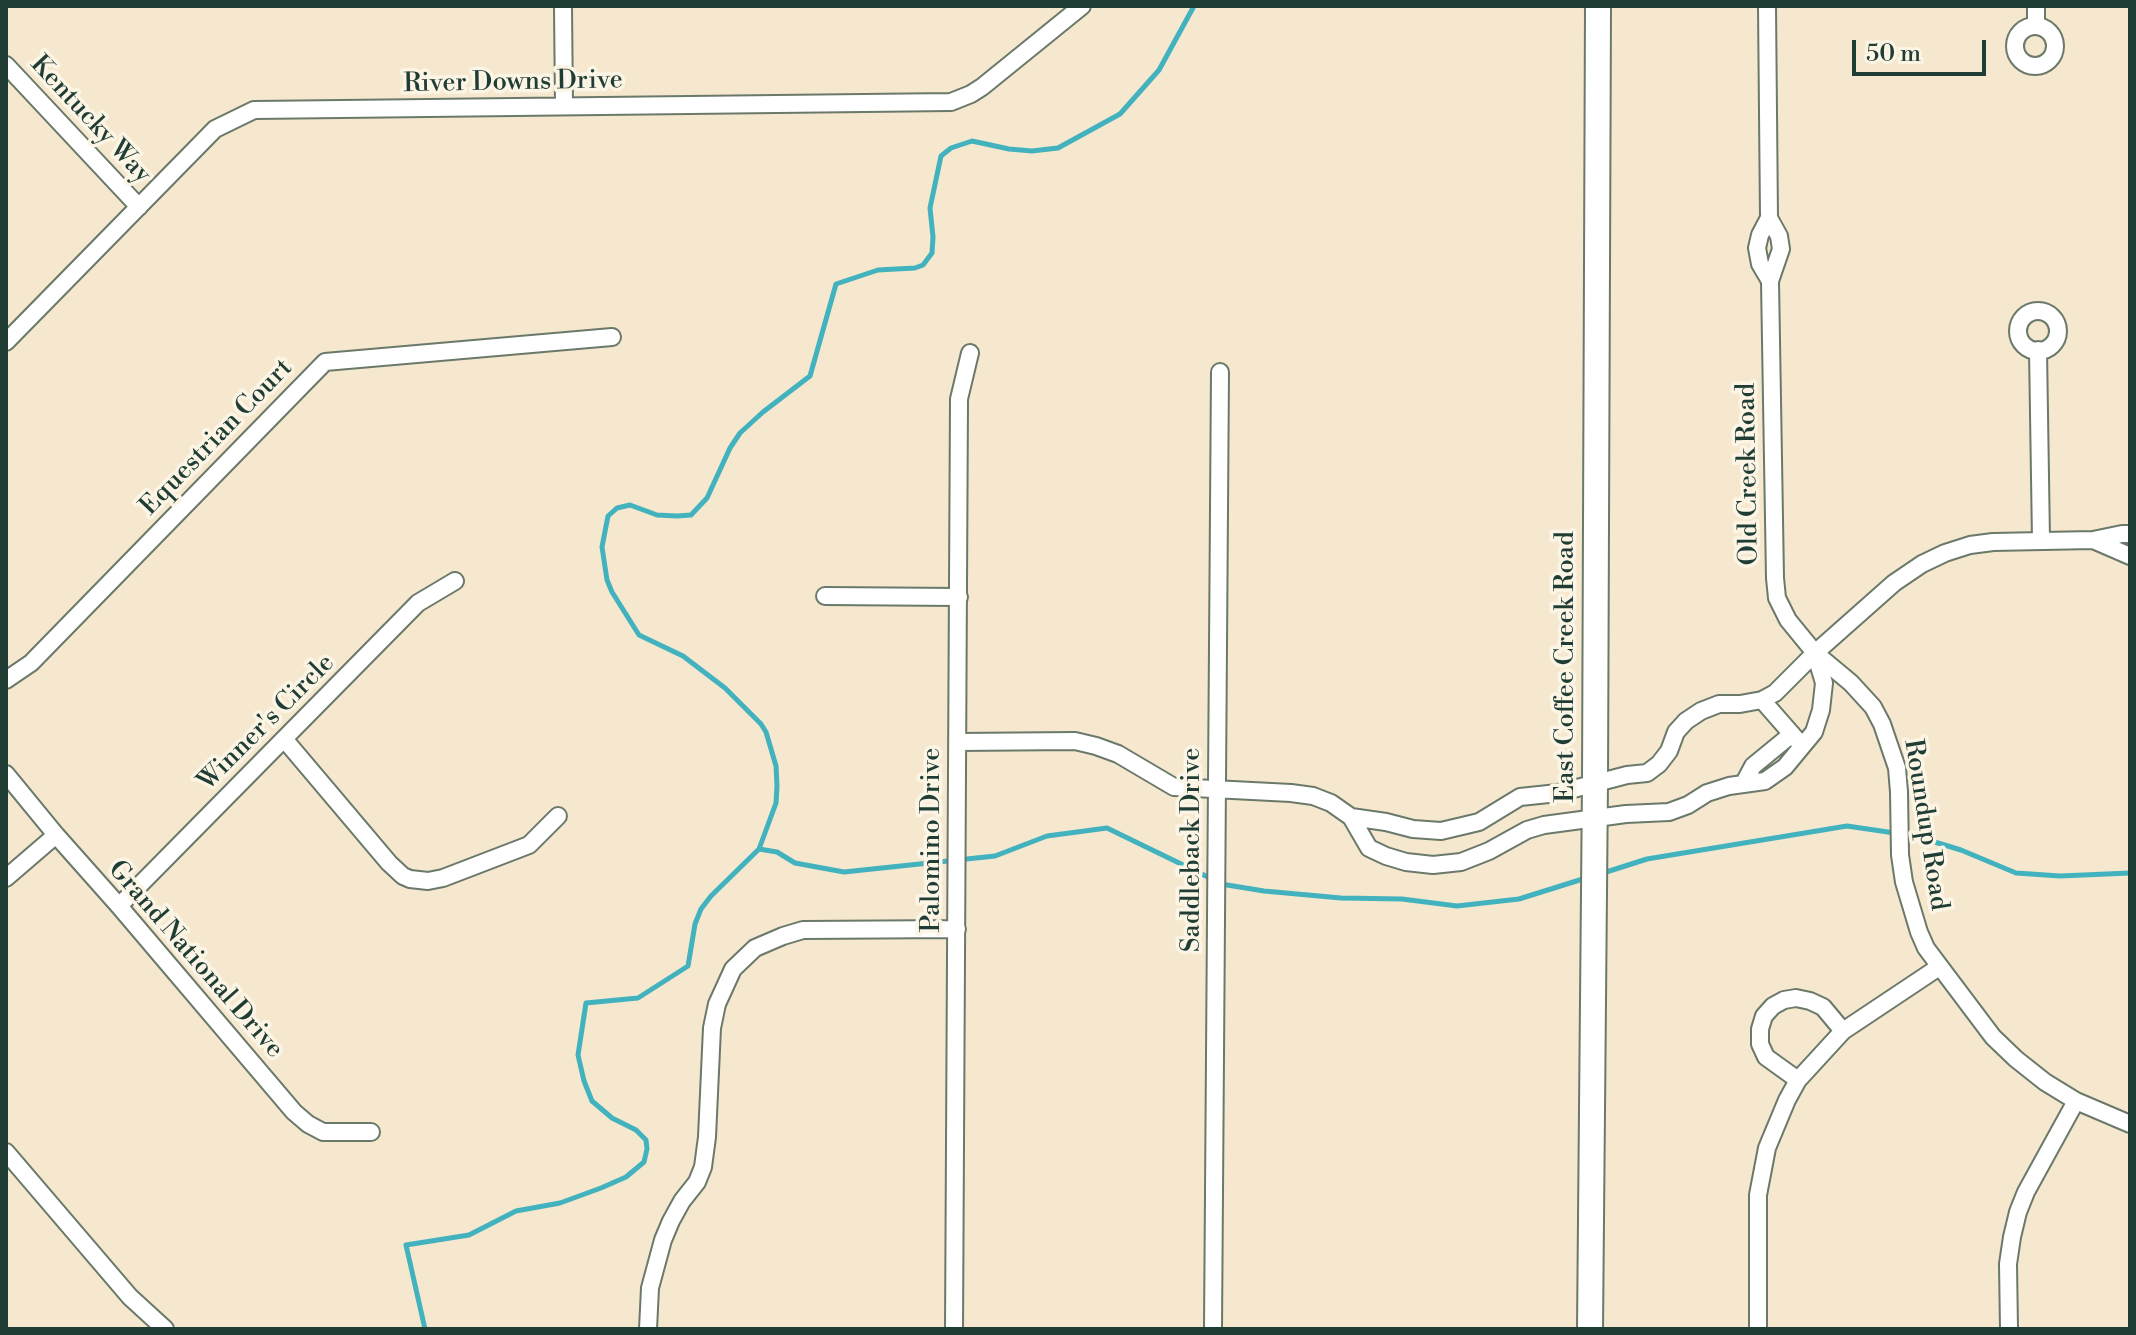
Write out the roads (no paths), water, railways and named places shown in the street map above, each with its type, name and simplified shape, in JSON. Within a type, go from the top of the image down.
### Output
[{"type":"street","points":[[563,6],[564,106]]},
{"type":"street","name":"River Downs Drive","points":[[6,342],[215,129],[254,110],[951,102],[982,87],[1082,6]]},
{"type":"street","name":"East Coffee Creek Road","points":[[1590,1329],[1598,6]]},
{"type":"street","name":"Old Creek Road","points":[[1767,6],[1769,218],[1757,248],[1760,264],[1770,281]]},
{"type":"street","points":[[2036,6],[2036,26]]},
{"type":"street","name":"Kentucky Way","points":[[6,65],[139,207]]},
{"type":"street","name":"Old Creek Road","points":[[1769,218],[1779,236],[1781,249],[1770,281],[1777,598],[1788,620],[1815,653]]},
{"type":"street","name":"Equestrian Court","points":[[6,680],[31,663],[325,362],[612,337]]},
{"type":"street","points":[[2038,350],[2041,540]]},
{"type":"street","name":"Palomino Drive","points":[[954,1329],[959,399],[970,353]]},
{"type":"street","name":"Saddleback Drive","points":[[1213,1329],[1220,372]]},
{"type":"street","points":[[1351,817],[1441,831],[1479,822],[1520,797],[1558,793],[1595,782],[1647,773],[1669,751],[1676,732],[1686,721],[1719,704],[1762,700],[1775,693],[1894,583],[1922,564],[1970,545],[2093,540],[2130,534]]},
{"type":"street","points":[[2093,540],[2130,556]]},
{"type":"street","name":"Winner's Circle","points":[[119,906],[418,603],[455,581]]},
{"type":"street","points":[[825,596],[959,597]]},
{"type":"street","points":[[958,742],[1075,741],[1118,754],[1174,787],[1313,796],[1331,803],[1351,817],[1369,848],[1406,862],[1433,865],[1461,862],[1535,827],[1669,812],[1707,793],[1765,781],[1785,767],[1797,740],[1814,732],[1821,710],[1824,683],[1815,653]]},
{"type":"street","name":"Roundup Road","points":[[1815,653],[1851,683],[1873,707],[1890,743],[1897,768],[1904,882],[1926,948],[1993,1037],[2045,1082],[2076,1101],[2130,1124]]},
{"type":"street","points":[[1762,700],[1797,740]]},
{"type":"street","points":[[285,740],[389,863],[410,879],[428,881],[443,878],[529,845],[558,816]]},
{"type":"street","name":"Grand National Drive","points":[[6,774],[294,1112],[323,1132],[371,1132]]},
{"type":"street","points":[[6,878],[56,835]]},
{"type":"street","points":[[648,1329],[650,1288],[663,1240],[703,1167],[712,1028],[717,1004],[733,969],[755,948],[803,930],[957,929]]},
{"type":"street","points":[[1758,1329],[1757,1219],[1762,1170],[1776,1126],[1798,1080],[1843,1031],[1939,967]]},
{"type":"street","points":[[1798,1080],[1766,1057],[1760,1044],[1764,1016],[1773,1006],[1796,998],[1810,1001],[1823,1007],[1843,1031]]},
{"type":"street","points":[[2009,1329],[2008,1264],[2018,1212],[2076,1101]]},
{"type":"street","points":[[6,1152],[130,1297],[165,1329]]},
{"type":"waterway","points":[[425,1329],[406,1245],[469,1235],[516,1211],[560,1203],[601,1188],[626,1177],[644,1162],[646,1140],[592,1101],[584,1081],[578,1055],[586,1003],[638,998],[688,966],[695,924],[701,909],[759,849],[776,803],[776,766],[761,724],[725,688],[683,656],[639,635],[612,592],[602,547],[608,516],[617,508],[630,505],[657,515],[691,515],[707,498],[740,433],[810,376],[836,284],[878,270],[915,268],[923,265],[932,253],[930,208],[941,156],[951,148],[972,141],[1032,151],[1058,148],[1120,114],[1159,70],[1194,6]]},
{"type":"waterway","points":[[1600,874],[1647,859],[1847,826],[1915,836],[1961,850],[2016,873],[2060,876],[2130,873]]},
{"type":"waterway","points":[[759,849],[777,852],[795,863],[844,872],[995,856],[1047,836],[1107,828],[1212,879]]},
{"type":"waterway","points":[[1221,884],[1264,891],[1341,898],[1402,899],[1457,906],[1519,899],[1586,878]]}]
